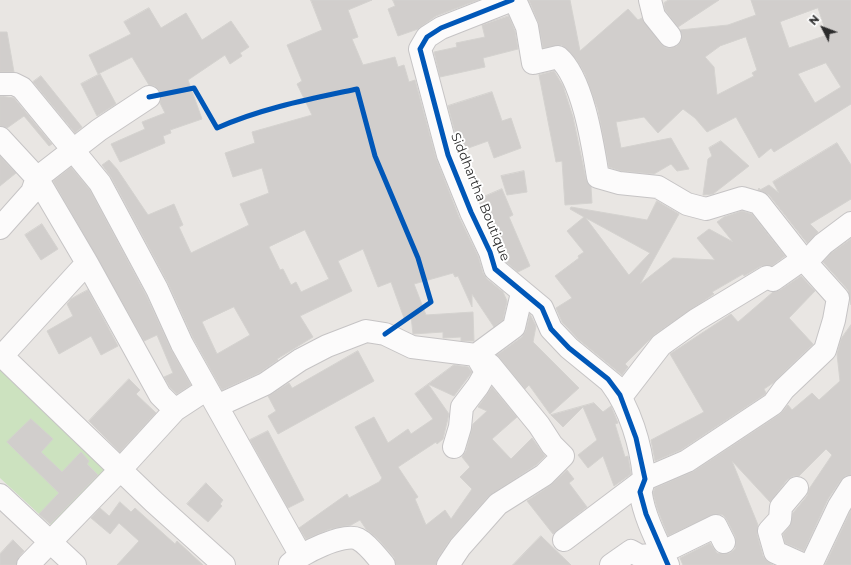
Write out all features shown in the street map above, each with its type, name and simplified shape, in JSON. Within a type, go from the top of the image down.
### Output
[{"type":"street","name":"Siddhartha Boutique","points":[[512,0],[441,28],[427,37],[420,49],[448,155],[471,212],[490,252],[495,269],[522,293],[542,308],[551,329],[569,348],[608,379]]},
{"type":"street","points":[[515,0],[527,27],[534,63],[558,57],[568,68],[583,103],[592,139],[598,177],[619,183],[658,187],[687,204],[706,209],[742,198],[759,203],[803,259],[838,298],[834,320],[825,350],[784,389],[773,404],[687,461],[645,479],[564,540]]},
{"type":"street","points":[[650,0],[654,16],[670,36]]},
{"type":"street","points":[[0,84],[14,84],[22,88],[74,149],[100,183],[157,289],[182,344],[212,398],[295,561],[337,539],[350,537],[358,539],[384,565]]},
{"type":"street","points":[[0,228],[32,192],[37,178],[74,149],[149,97]]},
{"type":"street","points":[[0,138],[37,178],[87,263],[160,394],[175,410]]},
{"type":"street","points":[[608,379],[624,393],[661,344],[696,320],[767,277],[773,280],[803,259],[810,258],[823,244],[851,223]]},
{"type":"street","points":[[87,263],[1,355],[154,502],[224,565]]},
{"type":"street","points":[[476,355],[514,327],[522,293]]},
{"type":"street","points":[[28,565],[121,469],[175,410],[212,398],[265,384],[300,360],[327,346],[366,332],[385,334],[412,347],[476,355],[490,365],[539,425],[552,445],[563,456],[544,475],[498,504],[460,547],[448,565]]},
{"type":"street","points":[[454,447],[460,427],[462,407],[478,386],[486,372],[476,355]]},
{"type":"street","points":[[608,379],[620,395],[636,438],[645,479],[640,492],[646,514],[665,557]]},
{"type":"street","points":[[811,565],[838,506],[851,487]]},
{"type":"street","points":[[797,488],[781,507],[780,518],[769,531],[775,552],[804,565]]},
{"type":"street","points":[[0,495],[75,565]]},
{"type":"street","points":[[610,565],[631,551],[640,556],[665,557],[716,526],[724,542]]},
{"type":"green space","points":[[0,361],[112,469],[52,526],[0,478]]},
{"type":"building","points":[[311,0],[372,0],[348,10],[358,37],[352,39],[363,65],[395,57],[398,67],[404,65],[409,82],[415,80],[436,158],[459,217],[478,256],[483,273],[487,279],[503,292],[507,301],[503,320],[494,327],[472,294],[472,307],[458,276],[455,277],[453,273],[414,284],[426,315],[473,312],[474,341],[461,341],[461,337],[443,338],[443,332],[413,334],[411,316],[404,318],[391,282],[378,287],[363,249],[338,261],[352,291],[300,316],[313,337],[277,359],[278,360],[259,373],[222,390],[193,338],[168,283],[111,177],[102,165],[109,160],[117,169],[148,215],[174,204],[183,225],[179,227],[191,253],[249,225],[240,204],[269,193],[262,168],[233,177],[225,153],[255,143],[252,132],[312,115],[297,84],[302,81],[287,45],[322,30]],"holes":[[[305,230],[329,279],[301,292],[296,282],[291,285],[283,269],[280,270],[269,247]],[[234,307],[250,335],[217,354],[202,322]]]},
{"type":"building","points":[[393,0],[478,0],[436,16],[418,29],[398,36],[388,9],[395,6]]},
{"type":"building","points":[[529,0],[570,0],[580,51],[628,9],[638,20],[642,18],[661,44],[666,48],[671,48],[677,46],[681,41],[682,35],[680,30],[728,25],[756,15],[751,0],[851,0],[851,104],[774,152],[771,148],[759,158],[736,117],[707,132],[695,118],[683,109],[658,133],[644,117],[616,122],[621,148],[671,138],[689,169],[677,171],[671,164],[654,174],[621,171],[609,167],[598,110],[585,74],[576,59],[562,45],[543,48],[538,22]],"holes":[[[818,8],[827,35],[789,48],[780,22]],[[746,37],[757,70],[752,73],[754,76],[717,95],[714,67],[705,57],[720,46]],[[826,63],[841,87],[815,103],[798,74]]]},
{"type":"building","points":[[669,0],[719,0],[678,27],[665,10],[664,3]]},
{"type":"building","points":[[149,8],[161,28],[186,13],[202,40],[231,21],[249,47],[240,53],[242,56],[230,64],[225,55],[188,80],[202,119],[170,130],[171,133],[163,136],[165,143],[120,162],[111,144],[145,129],[142,122],[165,113],[160,103],[161,96],[159,90],[155,86],[149,85],[132,57],[98,74],[89,55],[131,34],[124,22]]},
{"type":"building","points":[[509,16],[515,31],[518,49],[483,58],[485,67],[440,77],[434,52],[457,47],[456,43],[485,37],[482,25]]},
{"type":"building","points":[[0,32],[7,32],[14,72],[0,72]]},
{"type":"building","points":[[554,71],[563,86],[573,117],[586,179],[591,187],[592,203],[565,205],[562,161],[556,162],[539,75]]},
{"type":"building","points":[[100,74],[116,104],[97,116],[81,84]]},
{"type":"building","points":[[41,76],[82,127],[75,133],[33,82]]},
{"type":"building","points":[[492,92],[502,121],[511,118],[521,148],[494,158],[488,141],[460,151],[448,106]]},
{"type":"building","points":[[0,96],[14,98],[52,144],[49,146],[24,116],[7,128],[0,126]]},
{"type":"building","points":[[721,141],[749,166],[713,194],[703,195],[708,159],[712,156],[709,148]]},
{"type":"building","points":[[837,143],[851,165],[851,199],[810,224],[818,232],[807,243],[769,195],[758,190],[759,188],[760,190],[769,185],[779,193],[773,182]]},
{"type":"building","points":[[0,156],[16,173],[0,186]]},
{"type":"building","points":[[71,167],[90,190],[146,295],[171,349],[191,385],[177,394],[170,387],[164,377],[173,373],[157,335],[144,341],[53,181]]},
{"type":"building","points":[[524,171],[527,192],[507,195],[501,176]]},
{"type":"building","points":[[502,189],[513,215],[509,217],[530,266],[518,272],[506,262],[501,247],[479,199]]},
{"type":"building","points":[[657,201],[679,214],[640,284],[673,258],[715,260],[697,238],[709,229],[733,242],[717,222],[724,217],[742,211],[752,214],[785,256],[772,266],[761,266],[744,276],[743,274],[712,292],[714,294],[654,335],[625,364],[628,367],[622,375],[578,339],[562,322],[556,308],[572,298],[555,276],[579,258],[578,256],[584,252],[567,231],[584,217],[570,209],[571,207],[647,220]],"holes":[[[586,218],[650,253],[629,275]]]},
{"type":"building","points":[[42,224],[58,249],[41,260],[25,235]]},
{"type":"building","points":[[851,239],[851,305],[848,290],[823,262],[831,253]]},
{"type":"building","points":[[801,276],[815,291],[789,318],[813,344],[773,383],[764,389],[766,393],[764,395],[681,450],[655,461],[651,440],[704,412],[670,354],[731,314],[738,322],[773,292],[780,290]]},
{"type":"building","points":[[88,290],[118,346],[101,355],[91,336],[59,354],[47,331],[73,316],[67,304],[71,299]]},
{"type":"building","points":[[530,314],[536,326],[533,342],[579,388],[550,414],[529,385],[525,389],[497,355],[522,337],[526,330]]},
{"type":"building","points":[[851,325],[851,475],[845,476],[841,480],[828,499],[804,551],[785,543],[783,534],[789,527],[793,513],[807,496],[809,489],[832,455],[826,449],[799,476],[793,476],[787,480],[770,502],[732,461],[758,525],[757,534],[763,556],[773,565],[683,565],[680,558],[710,543],[717,553],[730,553],[735,549],[735,536],[723,515],[716,514],[668,536],[657,508],[653,493],[655,488],[694,471],[780,414],[788,405],[792,410],[812,393],[819,400],[840,381],[837,354],[841,339]]},
{"type":"building","points":[[358,351],[374,381],[278,434],[268,416],[276,411],[268,396],[289,383],[292,388]]},
{"type":"building","points":[[454,365],[468,367],[472,372],[454,396],[428,384]]},
{"type":"building","points":[[129,379],[140,390],[136,394],[156,413],[120,452],[89,421]]},
{"type":"building","points":[[428,384],[449,414],[443,439],[398,467],[418,497],[415,499],[426,525],[445,510],[451,519],[472,489],[460,477],[470,467],[462,457],[466,451],[473,424],[487,411],[478,407],[492,387],[517,417],[492,439],[511,459],[532,438],[545,456],[536,465],[489,496],[450,540],[438,558],[436,565],[396,565],[394,557],[378,539],[366,529],[360,520],[351,525],[330,529],[306,539],[299,528],[347,494],[349,498],[379,482],[382,478],[355,427],[374,417],[388,443],[408,429],[411,434],[433,419],[415,394]]},
{"type":"building","points":[[594,403],[603,412],[611,406],[618,423],[615,424],[625,457],[628,456],[631,474],[614,486],[603,456],[588,468],[578,455],[597,440],[583,407],[563,427],[551,415]]},
{"type":"building","points":[[31,419],[53,439],[41,452],[62,472],[81,452],[89,461],[87,464],[98,475],[50,524],[39,514],[59,493],[7,442]]},
{"type":"building","points":[[268,431],[304,500],[288,508],[250,440]]},
{"type":"building","points":[[567,470],[574,479],[569,483],[587,507],[553,534],[527,501],[551,485]]},
{"type":"building","points":[[206,483],[223,500],[220,504],[222,506],[208,522],[187,504]]},
{"type":"building","points":[[120,502],[131,512],[135,508],[175,544],[177,541],[203,565],[117,565],[139,541],[119,523],[110,534],[91,518],[100,508],[109,516]]},
{"type":"building","points":[[851,510],[851,565],[825,565],[850,512]]},
{"type":"building","points":[[541,536],[571,565],[513,565]]},
{"type":"building","points":[[13,540],[24,551],[19,557],[16,565],[0,565],[0,554]]},
{"type":"cycle path","points":[[512,0],[441,28],[427,37],[420,49],[448,155],[471,212],[490,252],[495,269],[542,308],[551,329],[569,348],[608,379],[620,395],[636,438],[645,479],[640,492],[646,514],[668,565]]},
{"type":"cycle path","points":[[149,97],[194,88],[217,128],[251,115],[304,100],[357,89],[375,156],[418,258],[431,302],[385,334]]}]
